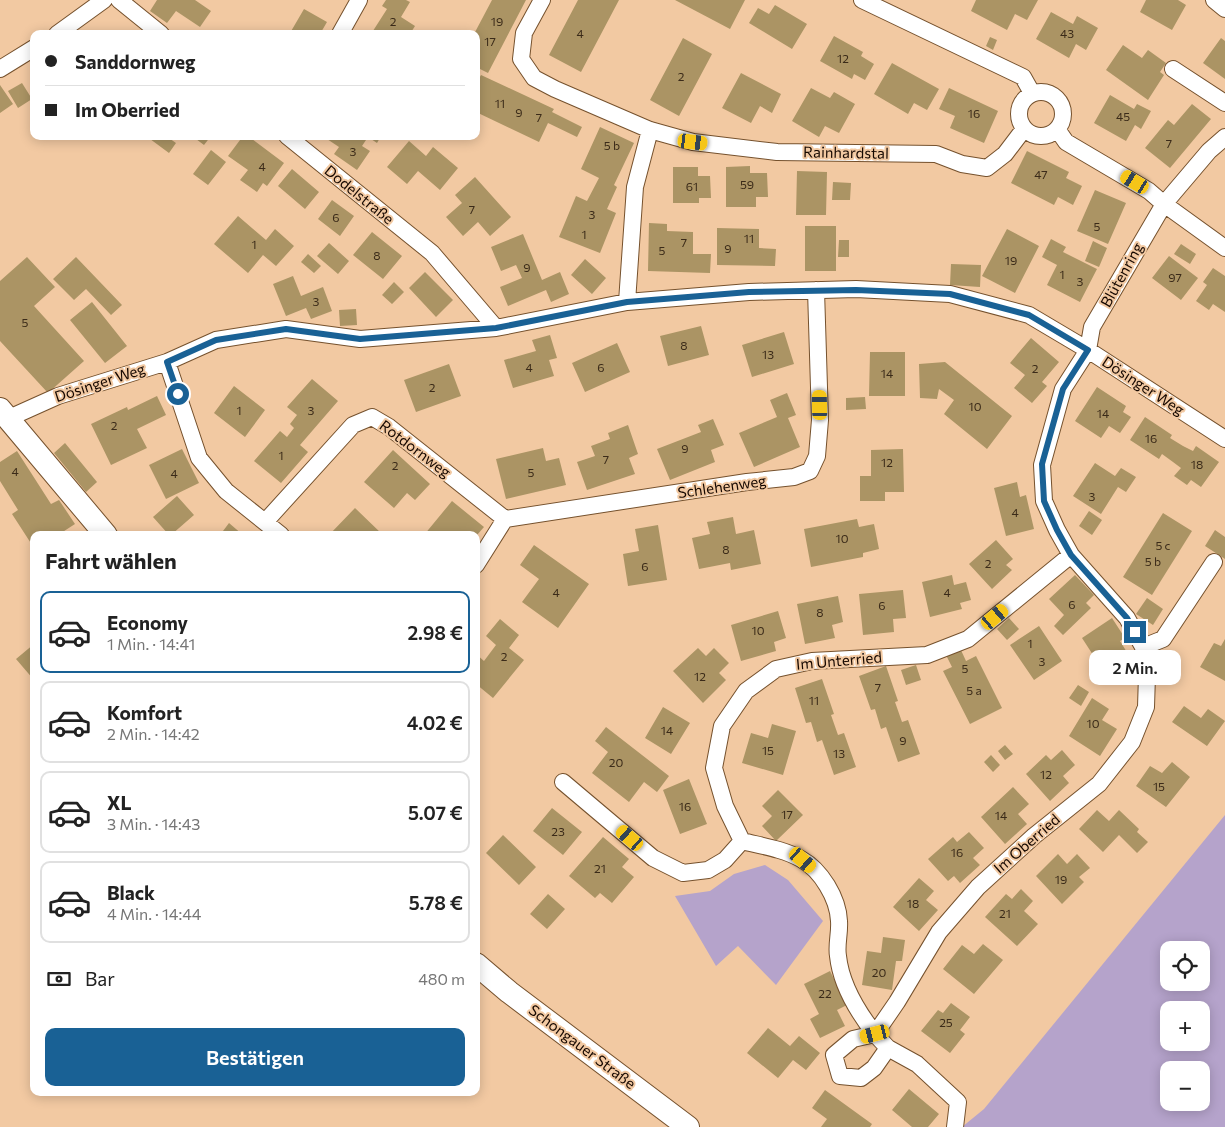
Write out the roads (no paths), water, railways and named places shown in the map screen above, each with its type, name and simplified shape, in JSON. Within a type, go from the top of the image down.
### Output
[{"type":"main road","points":[[4,413],[103,531]]},
{"type":"main road","name":"Schongauer Straße","points":[[480,967],[509,992],[688,1127]]},
{"type":"street","points":[[63,30],[104,0]]},
{"type":"street","points":[[119,0],[156,30]]},
{"type":"street","points":[[342,30],[359,0]]},
{"type":"street","name":"Rainhardstal","points":[[542,0],[524,33],[521,59],[534,78],[650,130],[693,142],[777,152],[936,154],[962,164],[987,168],[1005,154],[1024,129]]},
{"type":"street","points":[[862,0],[1022,77],[1032,93]]},
{"type":"street","points":[[1214,0],[1225,9]]},
{"type":"street","points":[[0,69],[30,50]]},
{"type":"street","points":[[1173,69],[1225,103]]},
{"type":"street","points":[[1047,92],[1060,101],[1063,108],[1063,116],[1057,129],[1051,134],[1037,136],[1024,129],[1020,123],[1019,109],[1026,96],[1032,93],[1047,92]]},
{"type":"street","points":[[1057,129],[1066,142],[1149,191],[1225,248]]},
{"type":"street","points":[[627,302],[635,187],[650,130]]},
{"type":"street","name":"Blütenring","points":[[1088,350],[1092,327],[1164,204],[1209,151],[1225,137]]},
{"type":"street","name":"Dodelstraße","points":[[292,140],[432,253],[496,328]]},
{"type":"street","name":"Schlehenweg","points":[[505,519],[747,482],[794,477],[810,472],[817,456],[820,420],[816,290]]},
{"type":"street","name":"Dösinger Weg","points":[[4,413],[167,362],[216,340],[286,329],[360,339],[496,328],[627,302],[749,292],[856,290],[950,294],[1029,315],[1088,350],[1225,439]]},
{"type":"street","name":"Im Oberried","points":[[875,1034],[897,1002],[939,932],[978,886],[1034,836],[1099,784],[1132,742],[1146,707],[1147,675],[1143,647],[1127,618],[1071,555],[1044,501],[1042,464],[1063,389],[1088,350]]},
{"type":"street","points":[[167,362],[199,458],[226,491],[275,531]]},
{"type":"street","name":"Rotdornweg","points":[[265,522],[353,426],[372,417],[389,426],[505,519]]},
{"type":"street","points":[[480,559],[505,519]]},
{"type":"street","name":"Im Unterried","points":[[742,841],[724,806],[714,768],[722,726],[746,691],[776,669],[812,661],[927,655],[968,639],[1071,555]]},
{"type":"street","points":[[1143,647],[1163,639],[1214,562]]},
{"type":"street","points":[[563,782],[653,858],[683,873],[708,870],[726,860],[742,841],[791,854],[803,860],[818,873],[832,894],[839,920],[838,955],[849,994],[862,1018],[888,1048],[917,1064],[958,1102],[955,1127]]},
{"type":"street","points":[[875,1034],[853,1039],[834,1055],[840,1076],[861,1078],[874,1068],[888,1048]]}]
